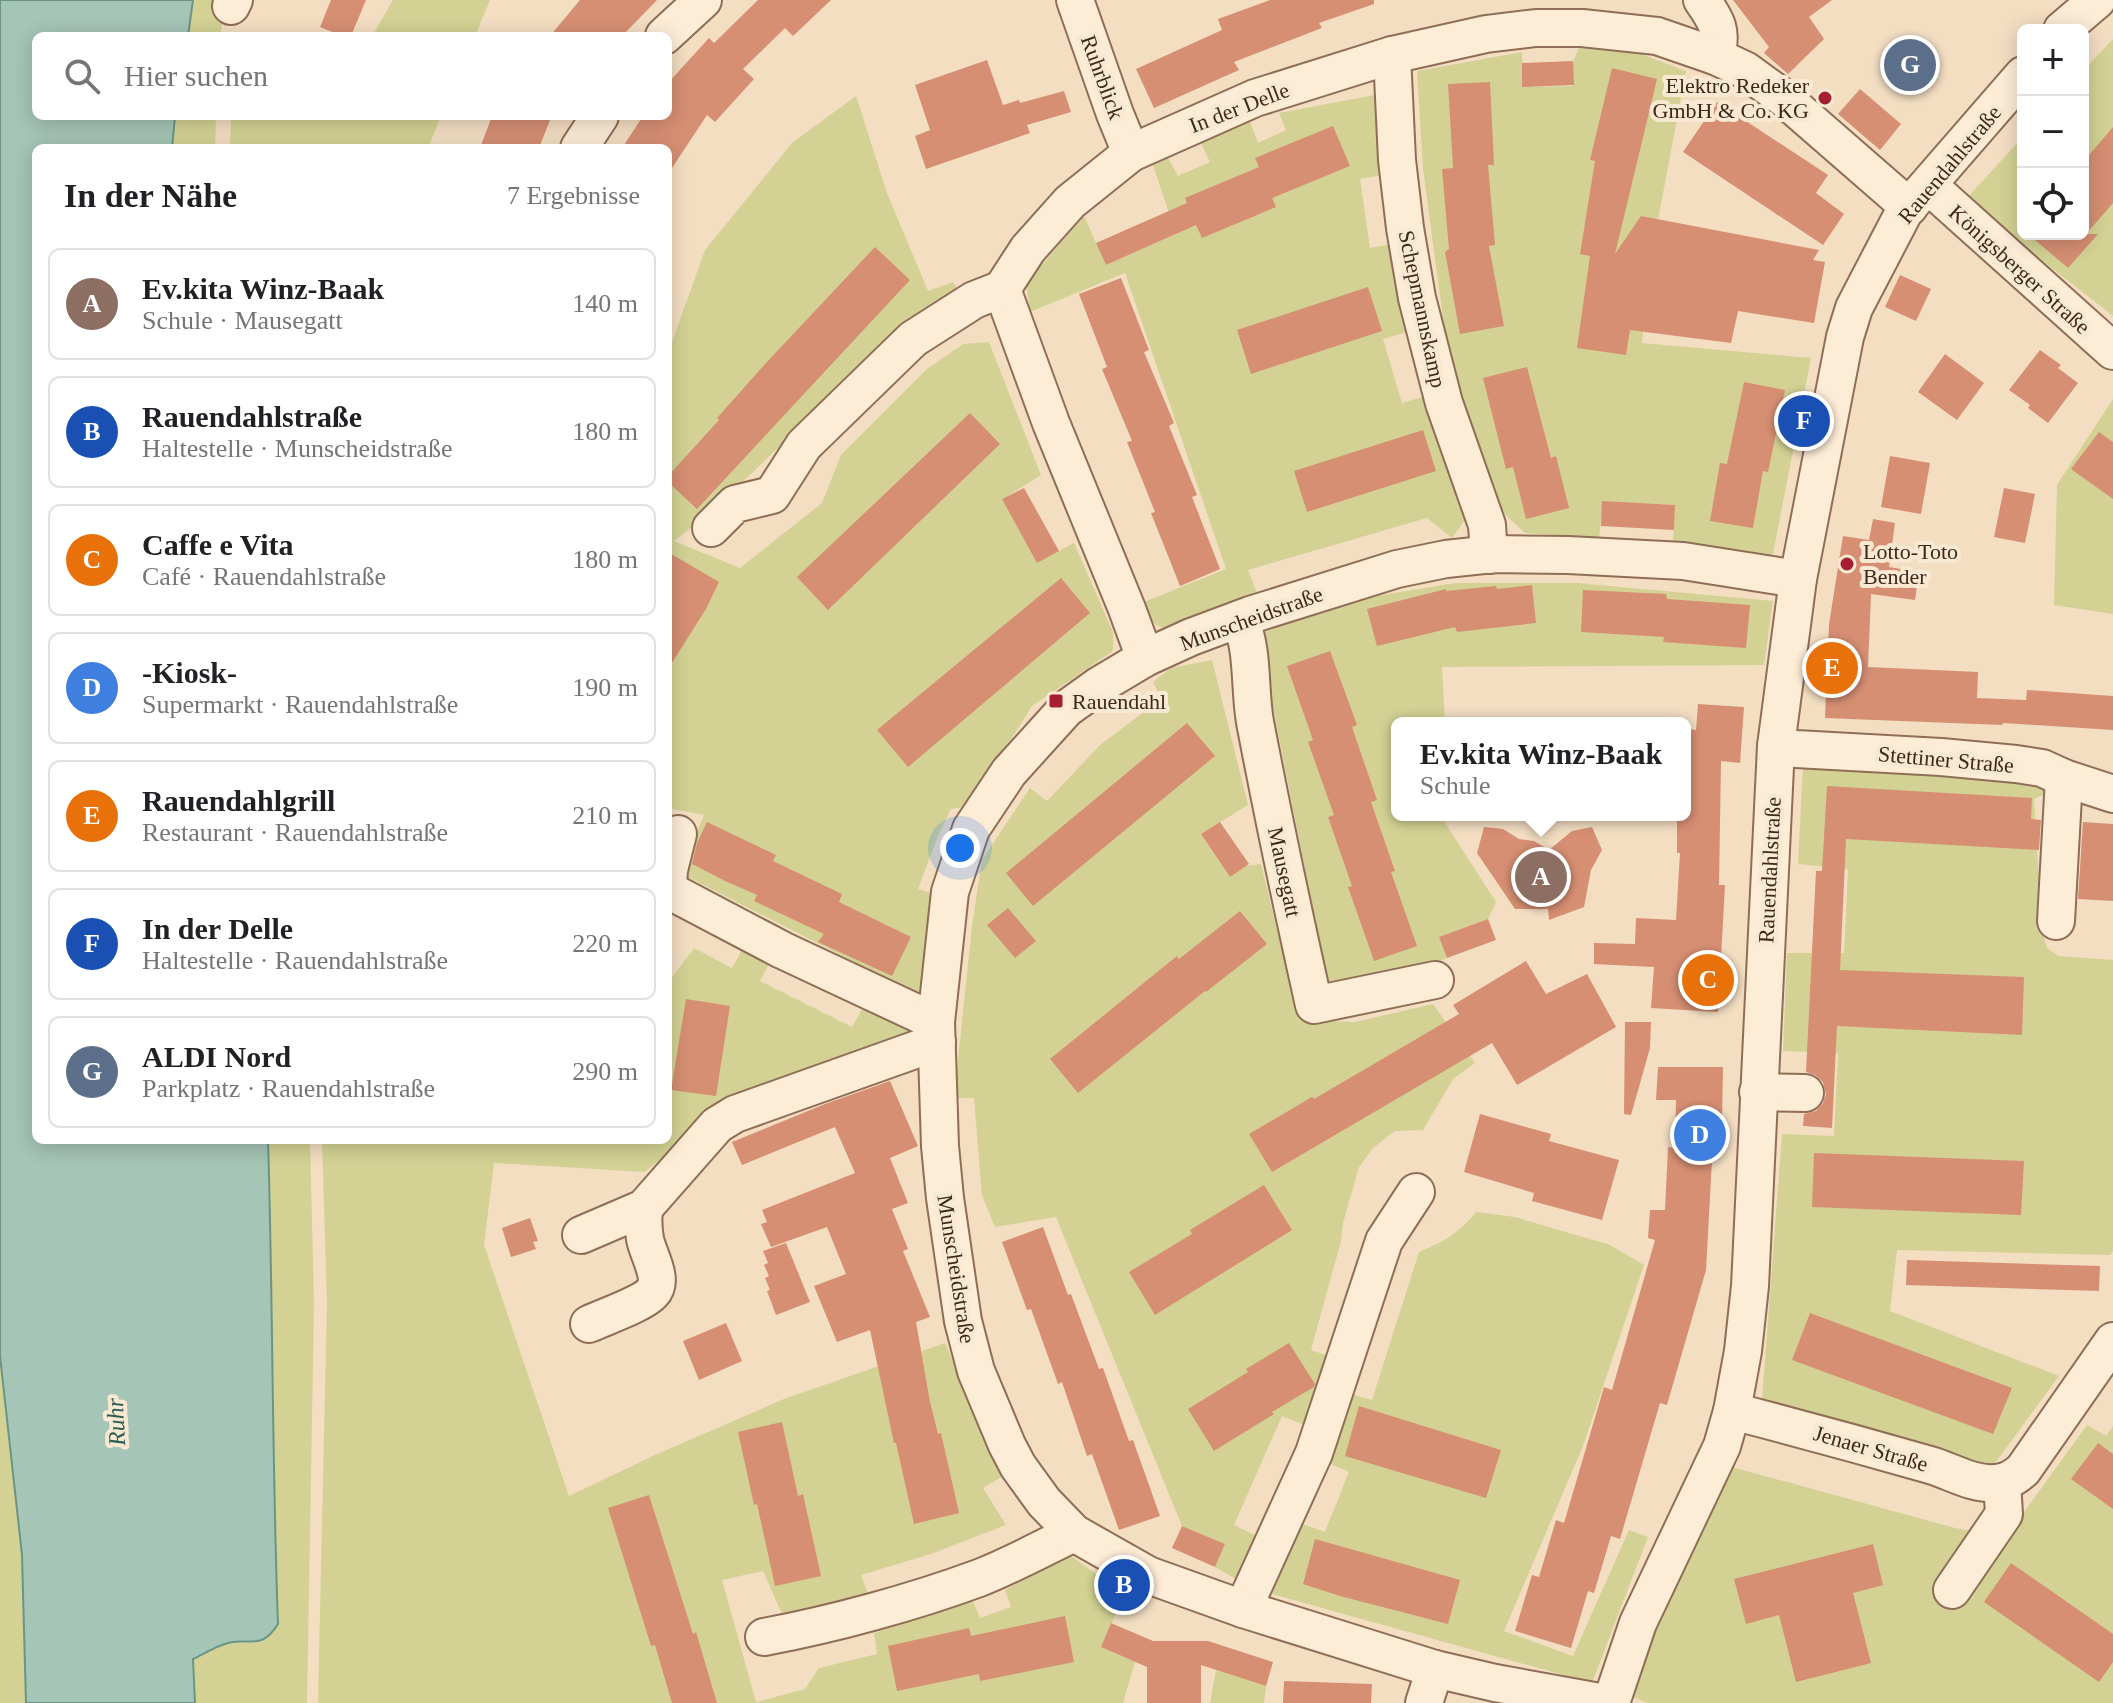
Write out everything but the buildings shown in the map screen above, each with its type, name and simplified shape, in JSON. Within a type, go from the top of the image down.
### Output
[{"type":"street","points":[[668,32],[703,0]]},
{"type":"street","name":"Ruhrblick","points":[[1075,0],[1131,153]]},
{"type":"street","points":[[1702,0],[1717,23],[1721,41],[1715,56]]},
{"type":"street","name":"In der Delle","points":[[1002,289],[1028,249],[1070,202],[1131,153],[1255,98],[1392,55],[1486,34],[1560,28],[1601,30],[1657,36],[1715,56],[1745,70],[1918,196]]},
{"type":"street","name":"Schepmannskamp","points":[[1392,55],[1397,160],[1417,298],[1444,403],[1487,525],[1489,555]]},
{"type":"street","name":"Rauendahlstraße","points":[[1608,1703],[1638,1623],[1722,1446],[1743,1351],[1748,1306],[1776,746],[1798,579],[1845,337],[1854,308],[1904,212],[2017,82]]},
{"type":"street","points":[[582,144],[597,120]]},
{"type":"street","name":"Königsberger Straße","points":[[1918,196],[2113,351]]},
{"type":"street","points":[[711,528],[735,504],[772,495],[804,445],[913,339],[974,300],[1002,289],[1051,423],[1145,658]]},
{"type":"street","name":"Munscheidstraße","points":[[1608,1703],[1435,1669],[1243,1609],[1148,1575],[1074,1533],[1044,1502],[1007,1445],[973,1361],[963,1321],[940,1146],[936,1032],[950,892],[971,829],[1009,772],[1066,709],[1145,658],[1191,637],[1397,569],[1446,559],[1489,555],[1568,555],[1683,561],[1798,579]]},
{"type":"street","name":"Mausegatt","points":[[1240,619],[1248,639],[1253,709],[1269,794],[1314,1005],[1435,980]]},
{"type":"street","name":"Stettiner Straße","points":[[1776,746],[2016,764],[2042,768],[2113,794]]},
{"type":"street","points":[[2056,921],[2064,778]]},
{"type":"street","points":[[672,858],[678,834]]},
{"type":"street","points":[[672,891],[936,1032]]},
{"type":"street","points":[[581,1235],[644,1208],[717,1125],[735,1114],[936,1032]]},
{"type":"street","points":[[1758,1092],[1805,1093]]},
{"type":"street","points":[[1243,1609],[1314,1453],[1384,1241],[1416,1192]]},
{"type":"street","points":[[589,1324],[651,1295],[655,1289],[657,1279],[642,1223],[644,1208]]},
{"type":"street","points":[[1952,1590],[2004,1514],[2006,1481],[2023,1470],[2113,1341]]},
{"type":"street","name":"Jenaer Straße","points":[[1732,1411],[1921,1462],[1976,1481],[2006,1481]]},
{"type":"street","points":[[764,1637],[905,1602],[981,1577],[1074,1533]]},
{"type":"street","points":[[1424,1703],[1435,1669]]},
{"type":"shaded area","points":[[191,0],[224,0],[221,32],[186,32]]},
{"type":"shaded area","points":[[393,0],[490,0],[477,32],[374,32]]},
{"type":"shaded area","points":[[2113,39],[2113,316],[1965,200],[2017,144],[2017,240],[2089,240],[2089,65]]},
{"type":"shaded area","points":[[1579,48],[1641,54],[1686,71],[1652,252],[1642,343],[1811,358],[1772,559],[1673,542],[1675,505],[1603,502],[1599,538],[1525,533],[1490,500],[1450,371],[1423,169],[1417,71],[1522,52],[1523,87],[1573,86],[1573,61]]},
{"type":"shaded area","points":[[1380,94],[1383,175],[1360,179],[1370,248],[1392,244],[1407,332],[1383,339],[1402,403],[1426,396],[1465,520],[1452,538],[1427,518],[1248,570],[1257,593],[1168,628],[1158,626],[1144,602],[1226,569],[1125,273],[1030,312],[1026,283],[1084,216],[1106,265],[1176,234],[1153,165],[1168,158],[1178,176],[1210,162],[1201,143],[1250,122],[1258,143],[1286,130],[1279,113]]},
{"type":"shaded area","points":[[856,96],[887,193],[928,291],[953,282],[960,293],[899,332],[707,516],[674,541],[740,568],[822,503],[841,455],[927,369],[963,344],[989,342],[1041,475],[1003,499],[1037,562],[1074,543],[1113,632],[1113,651],[1032,706],[974,805],[951,809],[918,889],[937,895],[919,995],[680,873],[704,815],[672,809],[672,342],[705,250],[793,142]]},
{"type":"shaded area","points":[[172,120],[216,120],[215,144],[170,144]]},
{"type":"shaded area","points":[[231,120],[439,120],[430,144],[230,144]]},
{"type":"shaded area","points":[[2113,399],[2113,614],[2054,605],[2057,485]]},
{"type":"shaded area","points":[[1455,583],[1577,583],[1773,601],[1764,665],[1442,667],[1445,717],[1391,717],[1391,821],[1444,821],[1496,902],[1488,919],[1439,937],[1447,958],[1417,970],[1328,986],[1258,631],[1352,600]]},
{"type":"shaded area","points":[[1212,660],[1248,805],[1201,834],[1230,877],[1246,866],[1261,864],[1299,1020],[1355,1022],[1433,1004],[1475,1063],[1453,1079],[1423,1130],[1395,1131],[1373,1148],[1359,1167],[1311,1350],[1332,1357],[1307,1426],[1282,1416],[1234,1525],[1259,1537],[1239,1581],[1215,1567],[1225,1544],[1182,1526],[1056,1217],[995,1227],[982,1195],[974,1098],[954,1098],[982,860],[1030,788],[1047,801],[1100,745],[1161,699],[1153,682],[1171,668]]},
{"type":"shaded area","points":[[1811,765],[2037,781],[2049,792],[2034,799],[2042,931],[2047,948],[2059,956],[2113,960],[2113,1251],[2110,1255],[1897,1250],[1890,1311],[2059,1376],[1993,1466],[1762,1400],[1782,1134],[1834,1136],[1838,1053],[1783,1051],[1787,953],[1844,953],[1848,869],[1798,864],[1803,767]]},
{"type":"shaded area","points":[[744,946],[771,960],[760,981],[852,1027],[864,1006],[915,1031],[729,1108],[644,1172],[494,1163],[484,1245],[569,1496],[784,1399],[945,1343],[1003,1476],[983,1488],[1006,1525],[931,1554],[861,1575],[869,1596],[783,1616],[763,1571],[722,1580],[756,1702],[805,1689],[819,1668],[877,1654],[874,1633],[973,1601],[980,1618],[1011,1607],[1005,1590],[1070,1555],[1124,1595],[1101,1647],[1135,1662],[1123,1703],[318,1703],[327,1303],[322,1144],[672,1144],[672,978],[694,948],[732,968]]},
{"type":"shaded area","points":[[268,1144],[310,1144],[314,1304],[307,1703],[195,1703],[193,1659],[227,1643],[259,1642],[278,1624]]},
{"type":"shaded area","points":[[1476,1212],[1515,1217],[1610,1245],[1644,1265],[1583,1446],[1504,1631],[1573,1656],[1629,1530],[1648,1537],[1592,1683],[1272,1594],[1300,1523],[1325,1532],[1349,1472],[1324,1461],[1348,1393],[1372,1400],[1419,1252],[1450,1236]]},
{"type":"shaded area","points":[[0,1356],[22,1555],[26,1703],[0,1703]]},
{"type":"shaded area","points":[[2087,1425],[2106,1436],[2113,1426],[2113,1703],[1648,1703],[1625,1694],[1732,1467],[1955,1528],[2006,1537]]},
{"type":"shaded area","points":[[1216,1670],[1266,1686],[1264,1703],[1210,1703]]},
{"type":"water","name":"Ruhr","points":[[0,0],[193,0],[189,32],[32,32],[32,120],[175,120],[172,144],[32,144],[32,1144],[268,1144],[278,1624],[261,1640],[228,1643],[193,1659],[195,1703],[26,1703],[22,1555],[0,1356]]},
{"type":"place","name":"ALDI Nord","points":[[1910,65]]},
{"type":"place","name":"Elektro Redeker GmbH & Co. KG","points":[[1825,98]]},
{"type":"place","name":"In der Delle","points":[[1804,421]]},
{"type":"place","name":"Lotto-Toto Bender","points":[[1847,564]]},
{"type":"place","name":"Rauendahlgrill","points":[[1832,668]]},
{"type":"place","name":"Rauendahl","points":[[1056,701]]},
{"type":"place","name":"Ev.kita Winz-Baak","points":[[1541,877]]},
{"type":"place","name":"Caffe e Vita","points":[[1708,980]]},
{"type":"place","name":"-Kiosk-","points":[[1700,1135]]},
{"type":"place","name":"Rauendahlstraße","points":[[1124,1585]]}]
